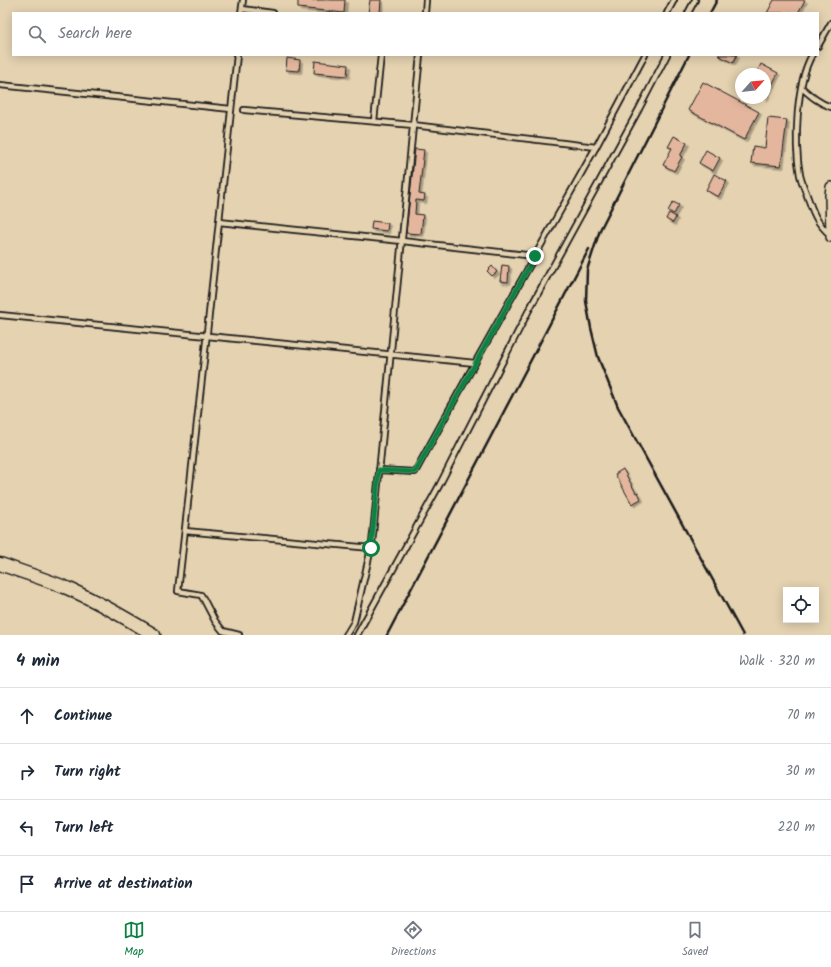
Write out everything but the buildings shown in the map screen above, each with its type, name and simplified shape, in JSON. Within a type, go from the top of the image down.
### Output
[{"type":"street","points":[[831,192],[831,237]]},
{"type":"street","points":[[0,564],[85,597],[154,635]]},
{"type":"lane","points":[[243,0],[241,11],[257,12]]},
{"type":"lane","points":[[425,12],[426,0]]},
{"type":"lane","points":[[668,12],[674,0]]},
{"type":"lane","points":[[689,12],[695,0]]},
{"type":"lane","points":[[819,44],[831,23]]},
{"type":"lane","points":[[237,56],[178,591],[201,595],[215,621],[223,631],[239,635]]},
{"type":"lane","points":[[374,121],[381,56]]},
{"type":"lane","points":[[346,635],[354,622],[371,548],[420,56]]},
{"type":"lane","points":[[379,470],[415,472],[596,147],[644,56]]},
{"type":"lane","points":[[357,635],[440,484],[529,310],[666,56]]},
{"type":"lane","points":[[812,56],[805,72],[799,100],[797,127],[800,176],[818,221],[831,237]]},
{"type":"lane","points":[[0,85],[231,109]]},
{"type":"lane","points":[[802,88],[822,104],[831,107]]},
{"type":"lane","points":[[244,110],[413,124],[596,147]]},
{"type":"lane","points":[[219,222],[402,240],[535,256]]},
{"type":"lane","points":[[0,315],[475,363]]},
{"type":"lane","points":[[185,531],[371,548]]},
{"type":"railway","points":[[711,12],[717,0]]},
{"type":"railway","points":[[688,56],[600,230],[587,270],[586,301],[598,357],[618,407],[743,635]]},
{"type":"railway","points":[[387,635],[589,249]]},
{"type":"route","points":[[371,548],[379,470],[415,472],[535,256]]}]
